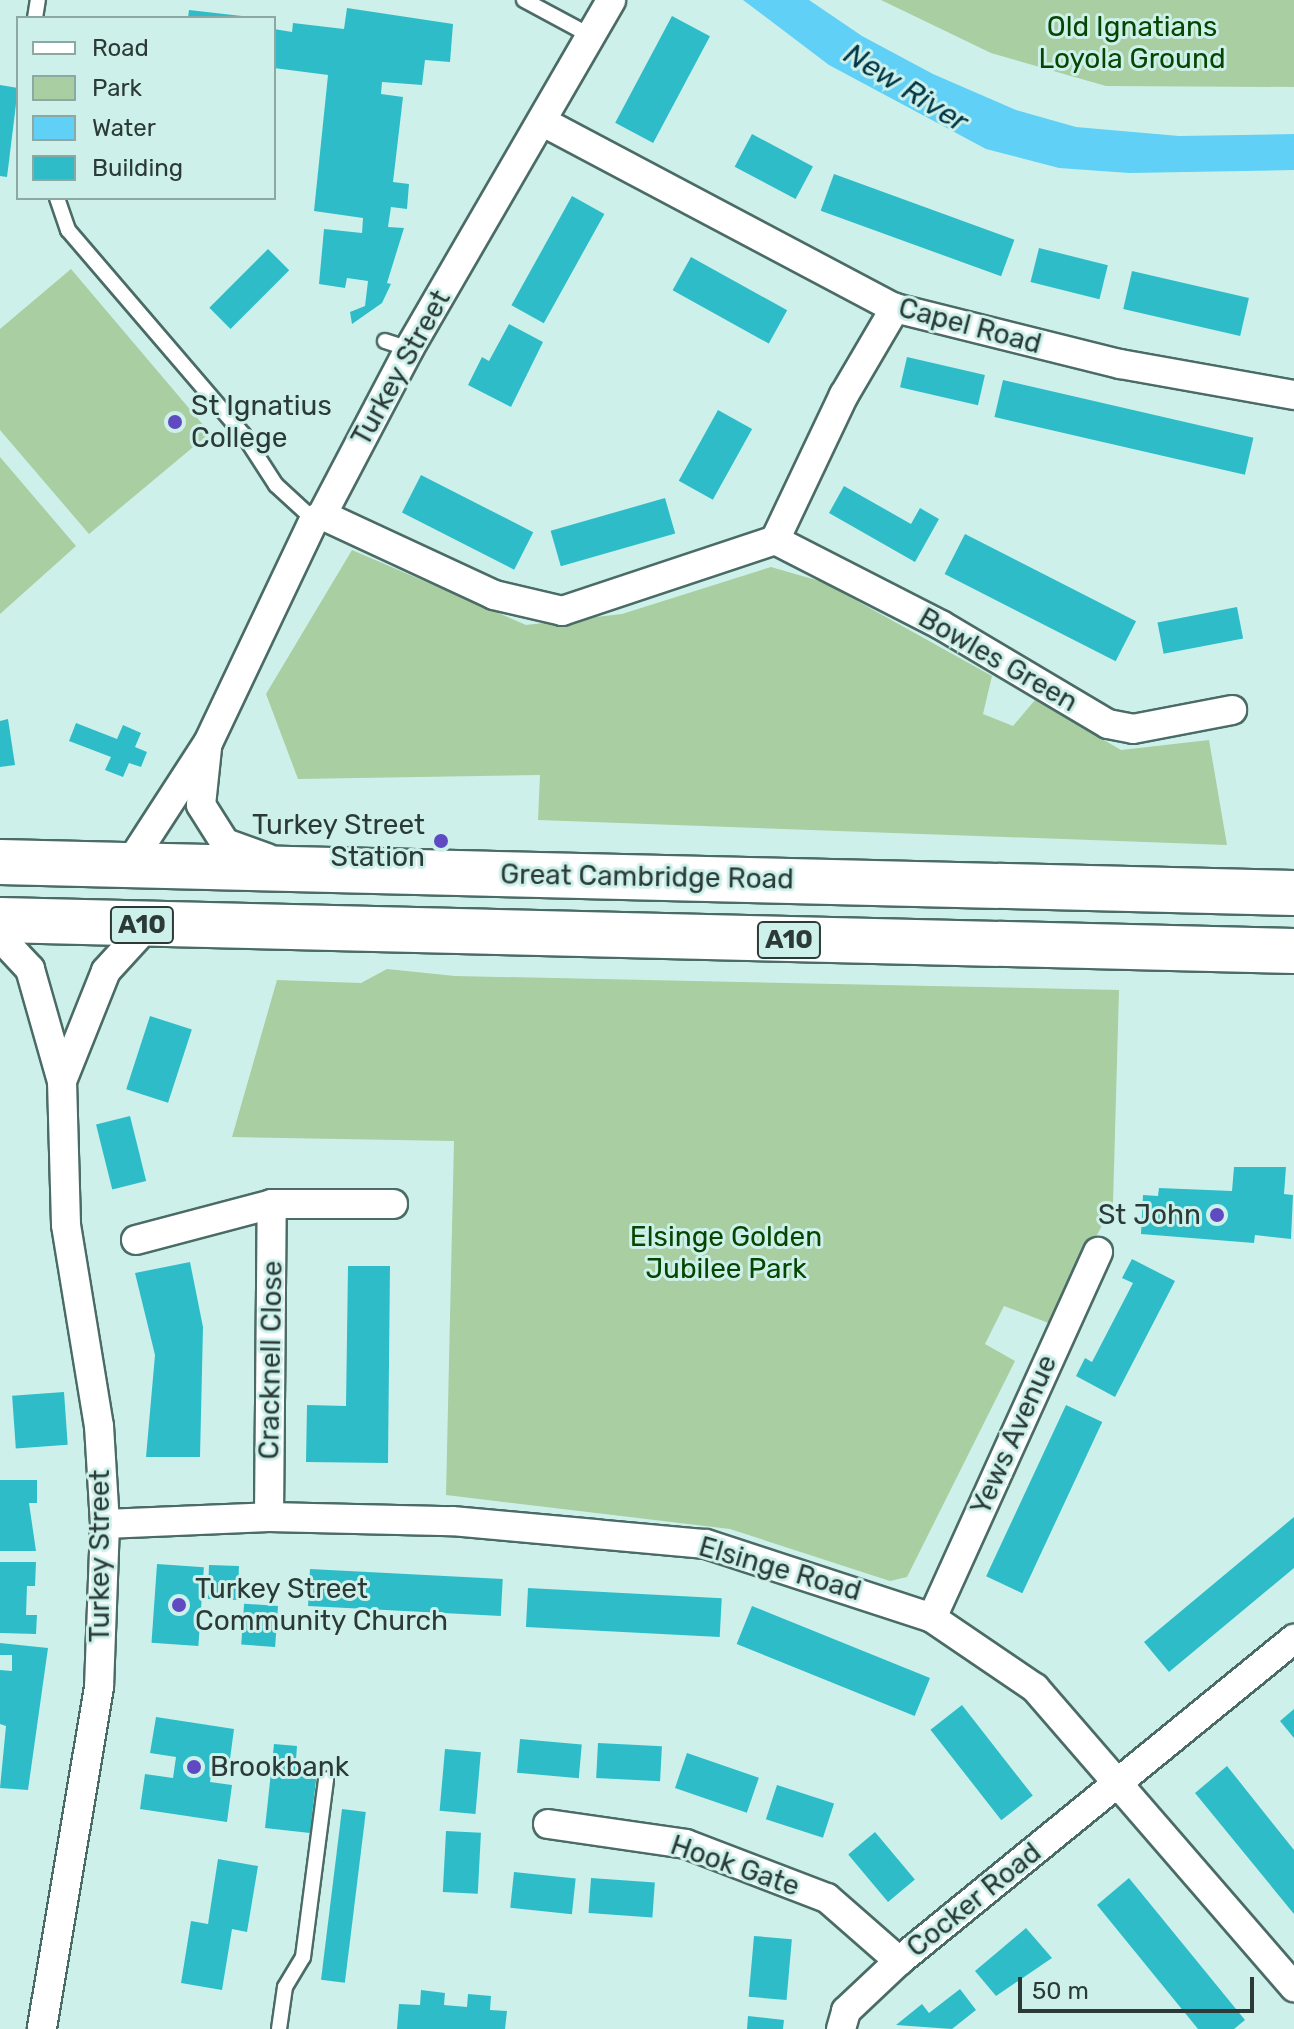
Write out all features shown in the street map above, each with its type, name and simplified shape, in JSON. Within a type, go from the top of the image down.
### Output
[{"type":"highway","name":"Great Cambridge Road","points":[[0,862],[1294,893]]},
{"type":"highway","name":"Great Cambridge Road","points":[[0,920],[1294,951]]},
{"type":"street","name":"Turkey Street","points":[[128,866],[208,743],[318,517],[397,345],[543,122],[611,0]]},
{"type":"street","name":"Capel Road","points":[[543,122],[895,308],[1120,364],[1294,395]]},
{"type":"street","points":[[318,517],[494,595],[562,611],[775,540],[844,395],[895,308]]},
{"type":"street","name":"Bowles Green","points":[[775,540],[941,625],[1108,724],[1133,729],[1232,710]]},
{"type":"street","name":"Turkey Street","points":[[208,743],[201,805],[225,843],[301,871]]},
{"type":"street","name":"Turkey Street","points":[[62,1081],[106,971],[148,925]]},
{"type":"street","name":"Turkey Street","points":[[0,937],[30,969],[62,1081],[66,1225],[99,1426],[105,1524],[99,1687],[42,2029]]},
{"type":"street","points":[[136,1240],[272,1204],[393,1204]]},
{"type":"street","name":"Cracknell Close","points":[[269,1517],[272,1204]]},
{"type":"street","name":"Yews Avenue","points":[[932,1618],[1098,1252]]},
{"type":"street","name":"Elsinge Road","points":[[105,1524],[269,1517],[452,1521],[706,1544],[932,1618],[1035,1688],[1121,1781],[1294,1987]]},
{"type":"street","name":"Cocker Road","points":[[841,2029],[846,2011],[899,1961],[1294,1639]]},
{"type":"street","name":"Hook Gate","points":[[548,1824],[686,1844],[827,1898],[899,1961]]},
{"type":"lane","points":[[524,0],[591,36]]},
{"type":"lane","points":[[58,200],[68,230],[227,415],[276,485],[318,517]]},
{"type":"lane","points":[[279,2029],[285,1987],[303,1957],[326,1779]]},
{"type":"green space","name":"Old Ignatians Loyola Ground","points":[[881,0],[1294,0],[1294,87],[1106,86],[991,53]]},
{"type":"green space","points":[[71,269],[210,433],[89,534],[0,430],[0,329]]},
{"type":"green space","points":[[0,457],[76,546],[0,614]]},
{"type":"green space","points":[[352,550],[526,625],[622,614],[771,567],[823,582],[992,676],[983,714],[1013,726],[1035,700],[1121,750],[1209,740],[1227,845],[538,820],[540,775],[298,779],[266,694]]},
{"type":"green space","name":"Elsinge Golden Jubilee Park","points":[[387,969],[455,976],[1119,990],[1113,1204],[1051,1324],[1004,1306],[985,1344],[1015,1361],[907,1577],[890,1581],[730,1529],[446,1495],[454,1141],[232,1137],[277,980],[361,983]]},
{"type":"water","name":"New River","points":[[743,0],[809,0],[862,36],[933,74],[1016,110],[1076,127],[1179,136],[1294,134],[1294,170],[1129,173],[1059,168],[986,149],[829,65]]},
{"type":"building","points":[[347,8],[453,24],[450,62],[425,60],[422,85],[382,82],[381,94],[403,97],[393,182],[409,184],[407,209],[391,207],[388,227],[404,228],[387,283],[391,284],[382,303],[352,324],[350,312],[365,306],[368,281],[347,278],[345,288],[319,284],[324,229],[362,233],[363,218],[314,211],[328,75],[276,68],[276,29],[292,32],[293,23],[344,29]]},
{"type":"building","points":[[189,10],[242,16],[188,16]]},
{"type":"building","points":[[672,16],[710,36],[653,143],[615,123]]},
{"type":"building","points":[[0,85],[16,88],[16,104],[7,177],[0,176]]},
{"type":"building","points":[[752,134],[813,166],[796,199],[735,167]]},
{"type":"building","points":[[834,174],[1014,240],[1001,276],[821,211]]},
{"type":"building","points":[[572,196],[604,214],[544,323],[511,305]]},
{"type":"building","points":[[1039,248],[1108,265],[1099,299],[1031,282]]},
{"type":"building","points":[[268,249],[289,270],[231,329],[209,308]]},
{"type":"building","points":[[691,257],[787,310],[769,344],[673,290]]},
{"type":"building","points":[[1132,271],[1249,298],[1240,336],[1123,309]]},
{"type":"building","points":[[509,324],[543,342],[511,407],[468,385],[482,357],[489,361]]},
{"type":"building","points":[[907,357],[985,375],[978,405],[900,387]]},
{"type":"building","points":[[1003,380],[1253,438],[1245,475],[994,417]]},
{"type":"building","points":[[718,410],[752,429],[713,500],[679,481]]},
{"type":"building","points":[[421,475],[533,532],[514,570],[402,512]]},
{"type":"building","points":[[844,486],[911,524],[920,508],[939,519],[915,562],[829,513]]},
{"type":"building","points":[[665,498],[675,534],[561,566],[551,531]]},
{"type":"building","points":[[965,534],[1136,621],[1116,661],[945,574]]},
{"type":"building","points":[[1237,607],[1243,638],[1164,654],[1157,622]]},
{"type":"building","points":[[8,719],[15,765],[0,767],[0,721]]},
{"type":"building","points":[[76,723],[117,739],[123,725],[141,733],[135,747],[147,752],[141,767],[129,763],[123,777],[105,770],[111,757],[69,741]]},
{"type":"building","points":[[150,1016],[192,1030],[168,1103],[126,1089]]},
{"type":"building","points":[[130,1116],[146,1181],[112,1189],[96,1124]]},
{"type":"building","name":"St John","points":[[1234,1167],[1286,1167],[1284,1194],[1293,1195],[1291,1239],[1255,1235],[1254,1243],[1141,1234],[1143,1195],[1158,1196],[1159,1188],[1232,1191]]},
{"type":"building","points":[[1132,1259],[1175,1281],[1115,1397],[1076,1376],[1085,1358],[1092,1362],[1133,1283],[1122,1278]]},
{"type":"building","points":[[190,1262],[203,1327],[200,1457],[146,1457],[155,1355],[135,1273]]},
{"type":"building","points":[[348,1266],[390,1266],[388,1463],[306,1462],[307,1405],[346,1406]]},
{"type":"building","points":[[64,1392],[68,1445],[16,1448],[12,1396]]},
{"type":"building","points":[[1066,1405],[1102,1422],[1022,1593],[986,1576]]},
{"type":"building","points":[[0,1480],[37,1480],[37,1503],[29,1503],[36,1551],[0,1551]]},
{"type":"building","points":[[1294,1517],[1294,1568],[1169,1672],[1144,1642]]},
{"type":"building","points":[[0,1562],[36,1562],[35,1586],[27,1586],[26,1615],[37,1615],[36,1634],[0,1633]]},
{"type":"building","name":"Turkey Street Community Church","points":[[157,1564],[204,1567],[198,1646],[151,1643]]},
{"type":"building","points":[[209,1565],[239,1566],[238,1600],[208,1599]]},
{"type":"building","points":[[310,1569],[503,1579],[501,1616],[308,1606]]},
{"type":"building","points":[[528,1588],[722,1598],[720,1637],[526,1627]]},
{"type":"building","points":[[244,1604],[278,1606],[275,1647],[241,1645]]},
{"type":"building","points":[[752,1606],[930,1678],[915,1716],[737,1644]]},
{"type":"building","points":[[0,1643],[48,1648],[28,1790],[0,1788],[6,1726],[0,1724],[0,1670],[12,1671],[12,1655],[0,1655]]},
{"type":"building","points":[[962,1705],[1033,1796],[1001,1820],[930,1730]]},
{"type":"building","points":[[1294,1709],[1294,1738],[1280,1721]]},
{"type":"building","name":"Brookbank","points":[[156,1717],[234,1729],[230,1759],[214,1757],[210,1782],[232,1785],[227,1822],[140,1809],[145,1774],[173,1778],[176,1757],[150,1753]]},
{"type":"building","points":[[520,1739],[582,1744],[579,1778],[517,1773]]},
{"type":"building","points":[[598,1743],[662,1746],[660,1781],[596,1778]]},
{"type":"building","points":[[274,1744],[297,1746],[296,1760],[318,1763],[310,1833],[265,1828]]},
{"type":"building","points":[[445,1749],[481,1752],[475,1814],[440,1811]]},
{"type":"building","points":[[687,1753],[759,1778],[747,1813],[675,1788]]},
{"type":"building","points":[[1227,1766],[1294,1850],[1294,1914],[1195,1793]]},
{"type":"building","points":[[777,1785],[834,1804],[823,1838],[766,1819]]},
{"type":"building","points":[[342,1809],[366,1812],[345,1983],[321,1980]]},
{"type":"building","points":[[446,1831],[481,1833],[478,1894],[443,1892]]},
{"type":"building","points":[[875,1832],[915,1879],[888,1902],[848,1854]]},
{"type":"building","points":[[218,1859],[258,1866],[247,1932],[232,1929],[222,1990],[181,1983],[191,1921],[208,1924]]},
{"type":"building","points":[[514,1872],[576,1878],[572,1914],[510,1908]]},
{"type":"building","points":[[591,1878],[655,1882],[652,1917],[589,1913]]},
{"type":"building","points":[[1129,1878],[1245,2020],[1234,2029],[1198,2029],[1097,1905]]},
{"type":"building","points":[[1026,1928],[1052,1958],[996,1996],[975,1971]]},
{"type":"building","points":[[754,1936],[792,1939],[787,2000],[749,1997]]},
{"type":"building","points":[[960,1989],[976,2010],[952,2029],[896,2025],[922,2004],[929,2013]]},
{"type":"building","points":[[421,1990],[445,1993],[444,2005],[467,2007],[468,1994],[491,1996],[490,2010],[507,2011],[505,2029],[397,2029],[399,2004],[420,2005]]},
{"type":"building","points":[[748,2016],[784,2020],[783,2029],[747,2029]]},
{"type":"place","name":"St Ignatius College","points":[[175,422]]},
{"type":"place","name":"Turkey Street Station","points":[[441,841]]},
{"type":"place","name":"St John","points":[[1217,1215]]},
{"type":"place","name":"Turkey Street Community Church","points":[[179,1605]]},
{"type":"place","name":"Brookbank","points":[[194,1767]]}]
